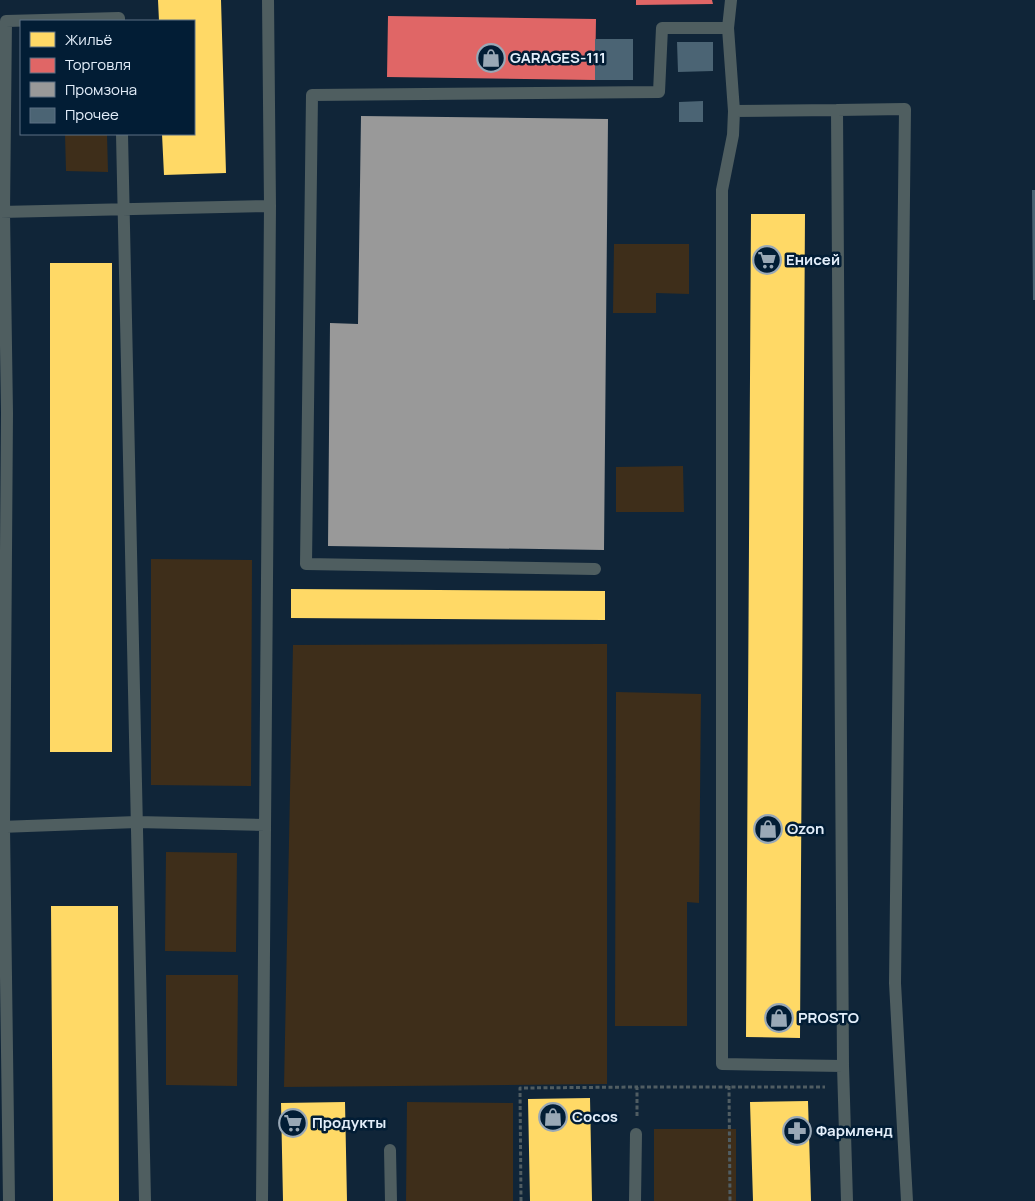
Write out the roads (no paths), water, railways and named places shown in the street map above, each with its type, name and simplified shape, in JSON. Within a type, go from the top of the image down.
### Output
[{"type":"lane","points":[[262,1201],[270,206],[268,0]]},
{"type":"lane","points":[[731,0],[728,28],[734,135],[722,190],[722,1064],[844,1066]]},
{"type":"lane","points":[[44,20],[119,18],[120,20]]},
{"type":"lane","points":[[6,1195],[2,827],[7,413],[2,212],[6,21],[20,21]]},
{"type":"lane","points":[[595,569],[306,564],[312,95],[659,92],[662,28],[728,28]]},
{"type":"lane","points":[[734,111],[905,109],[895,983],[907,1201]]},
{"type":"lane","points":[[837,110],[844,1087],[847,1201]]},
{"type":"lane","points":[[122,135],[144,1201]]},
{"type":"lane","points":[[2,212],[270,206]]},
{"type":"lane","points":[[2,827],[137,822],[265,825]]},
{"type":"lane","points":[[635,1201],[636,1134]]},
{"type":"lane","points":[[390,1150],[392,1201]]},
{"type":"place","name":"GARAGES-111","points":[[491,58]]},
{"type":"place","name":"Енисей","points":[[767,260]]},
{"type":"place","name":"Ozon","points":[[768,829]]},
{"type":"place","name":"PROSTO","points":[[779,1018]]},
{"type":"place","name":"Cocos","points":[[553,1117]]},
{"type":"place","name":"Продукты","points":[[293,1123]]},
{"type":"place","name":"Фармленд","points":[[797,1131]]}]
